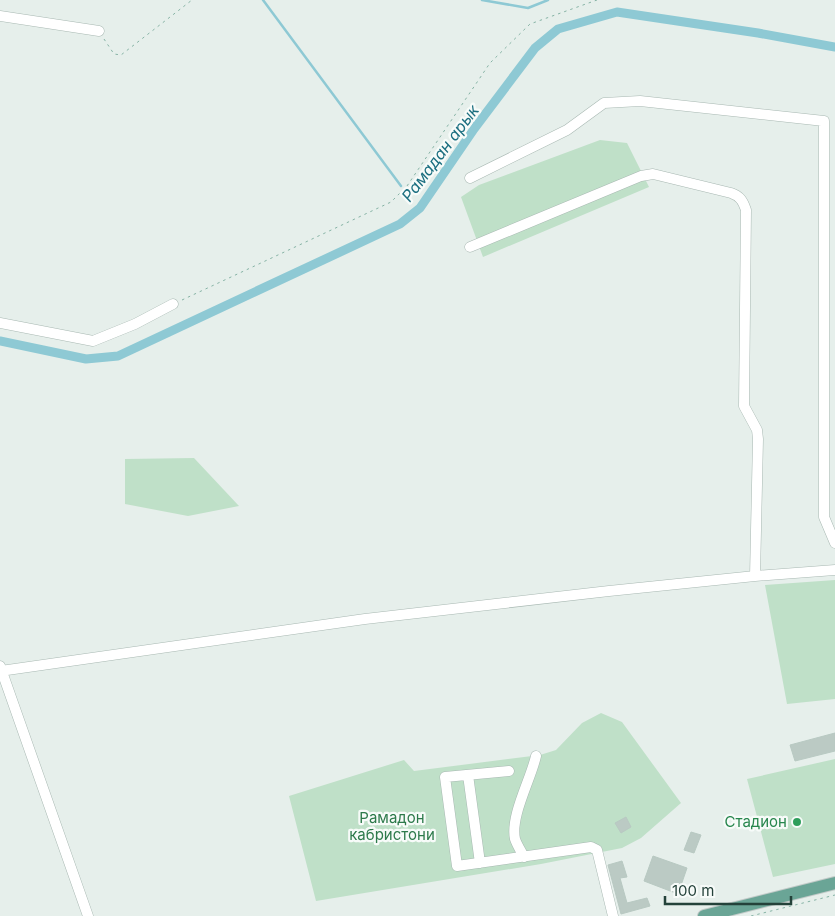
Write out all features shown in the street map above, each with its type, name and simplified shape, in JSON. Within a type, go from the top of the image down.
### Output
[{"type":"main road","points":[[704,916],[730,913],[835,883]]},
{"type":"street","points":[[0,16],[99,31]]},
{"type":"street","points":[[470,178],[567,130],[604,103],[640,101],[824,121],[824,517],[835,543]]},
{"type":"street","points":[[470,246],[641,176],[654,174],[738,195],[743,201],[746,210],[744,406],[757,430],[758,439],[755,576]]},
{"type":"street","points":[[0,323],[93,341],[135,324],[173,304]]},
{"type":"street","points":[[88,916],[1,669],[365,619],[755,576],[835,570]]},
{"type":"street","points":[[524,856],[515,839],[515,828],[522,798],[536,756]]},
{"type":"street","points":[[509,770],[445,777],[457,866],[591,847],[597,850],[613,916]]},
{"type":"street","points":[[468,775],[480,863]]},
{"type":"path","points":[[99,31],[114,54],[121,55],[192,0]]},
{"type":"path","points":[[173,304],[391,202],[408,186],[490,63],[530,24],[597,0]]},
{"type":"path","points":[[751,916],[835,895]]},
{"type":"green space","points":[[600,140],[627,143],[649,187],[483,257],[461,197],[479,185]]},
{"type":"green space","points":[[194,458],[239,506],[188,516],[125,504],[125,459]]},
{"type":"green space","points":[[835,580],[835,699],[787,704],[765,585]]},
{"type":"green space","name":"Рамадон кабристони","points":[[601,713],[622,722],[681,803],[641,838],[622,848],[541,864],[316,901],[289,796],[404,760],[414,771],[540,755],[556,750],[582,723]]},
{"type":"green space","name":"Стадион","points":[[835,759],[835,864],[773,877],[747,779]]},
{"type":"building","points":[[835,733],[835,751],[795,761],[790,745]]},
{"type":"building","points":[[626,817],[631,827],[621,833],[615,823]]},
{"type":"building","points":[[691,832],[701,835],[694,853],[684,850]]},
{"type":"building","points":[[653,856],[687,868],[678,894],[644,881]]},
{"type":"building","points":[[622,861],[627,877],[620,878],[627,903],[647,898],[650,906],[621,914],[608,865]]},
{"type":"waterway","points":[[263,0],[401,186]]},
{"type":"waterway","points":[[482,0],[528,8],[548,0]]},
{"type":"waterway","name":"Рамадан арык","points":[[0,341],[86,359],[118,356],[400,224],[420,208],[474,129],[535,48],[558,29],[617,12],[758,33],[835,47]]},
{"type":"place","name":"Стадион","points":[[797,822]]}]
